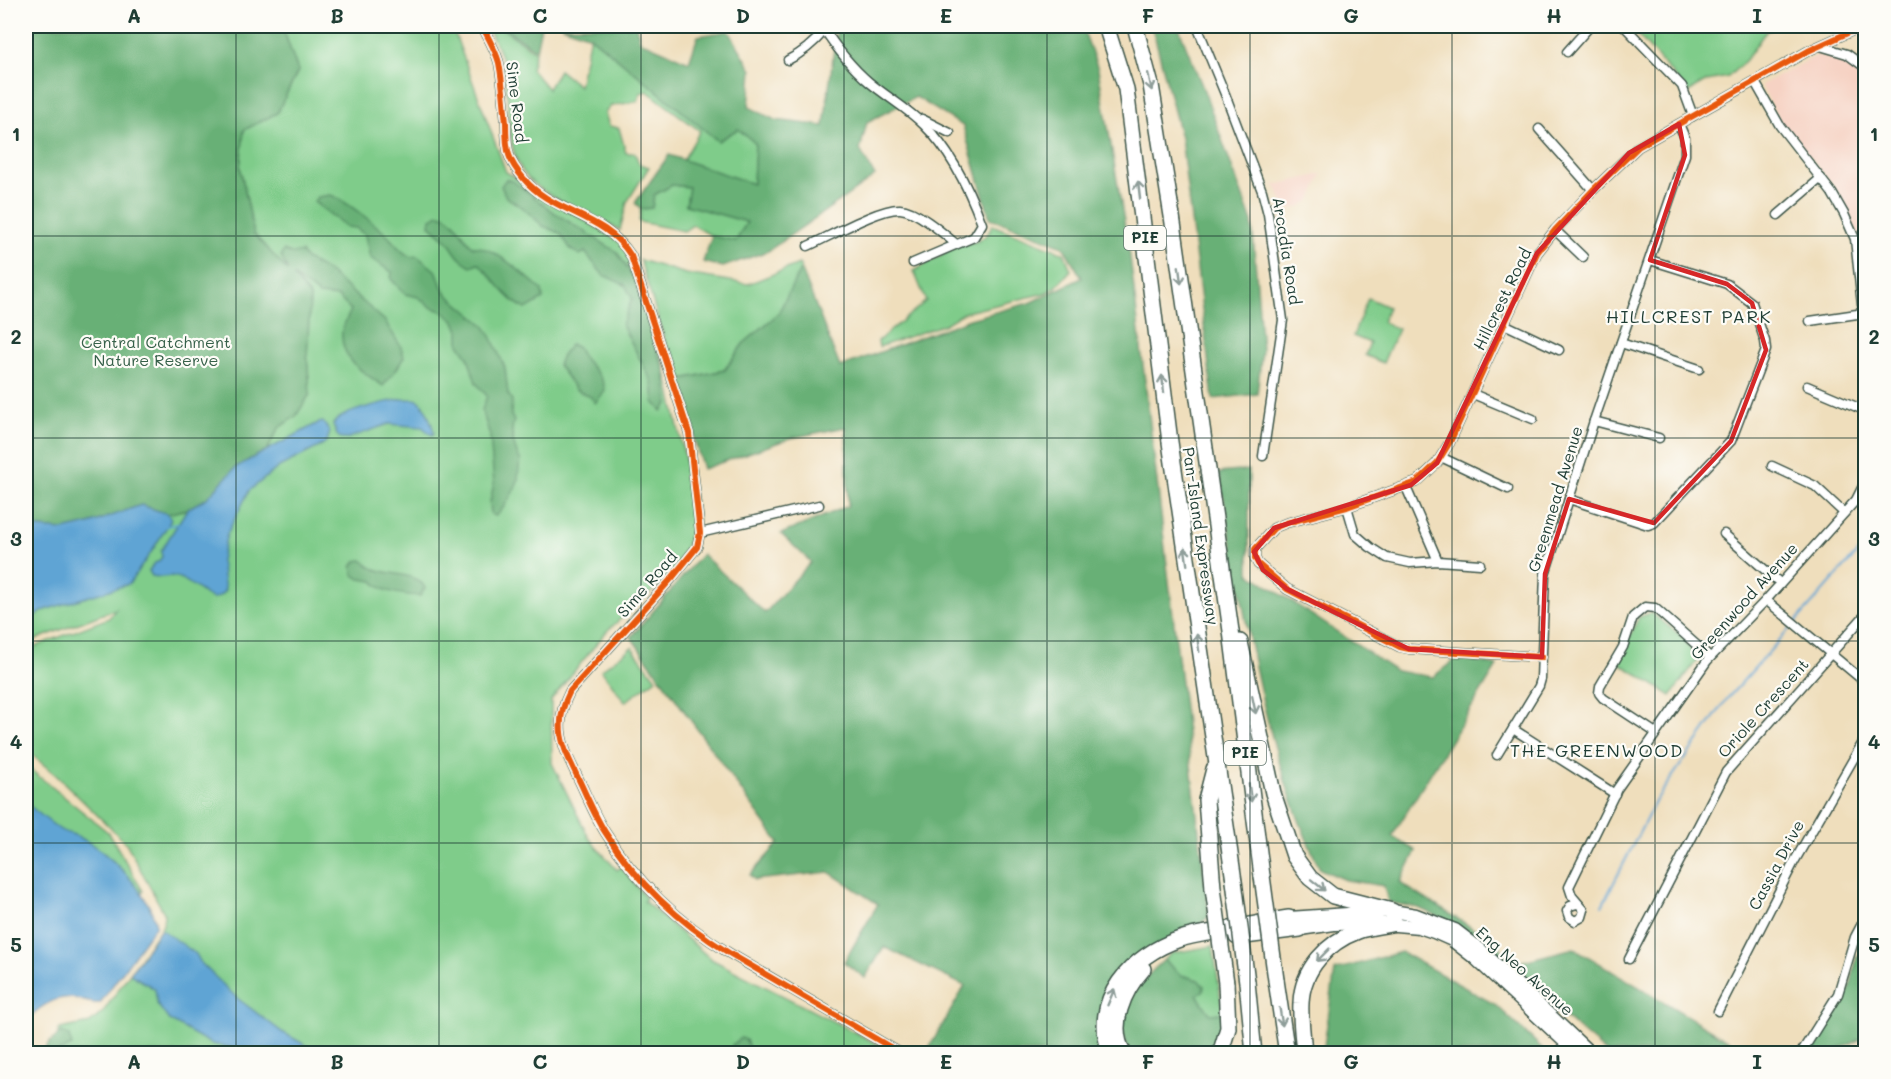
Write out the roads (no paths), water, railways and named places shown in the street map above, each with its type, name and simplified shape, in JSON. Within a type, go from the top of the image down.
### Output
[{"type":"highway","name":"Pan-Island Expressway","points":[[1106,26],[1126,89],[1170,442],[1234,881],[1254,1053]]},
{"type":"highway","name":"Pan-Island Expressway","points":[[1135,26],[1151,85],[1170,205],[1231,631],[1287,1053]]},
{"type":"highway","points":[[1231,631],[1241,644],[1273,793],[1294,856],[1310,878],[1333,896],[1393,917]]},
{"type":"highway","points":[[1215,763],[1206,800],[1213,888],[1226,983],[1228,1028],[1220,1053]]},
{"type":"highway","points":[[1304,1053],[1301,1002],[1304,984],[1311,968],[1340,939],[1393,917]]},
{"type":"highway","points":[[1111,1053],[1108,1046],[1105,1012],[1116,985],[1137,962],[1153,951],[1180,939],[1289,918]]},
{"type":"highway","points":[[1124,1053],[1117,1037],[1121,1006],[1134,978],[1158,955],[1183,945],[1300,929]]},
{"type":"main road","name":"Eng Neo Avenue","points":[[1300,929],[1416,915],[1455,930],[1481,950],[1591,1053]]},
{"type":"main road","name":"Eng Neo Avenue","points":[[1289,918],[1393,917],[1452,940],[1475,957],[1578,1053]]},
{"type":"main road","points":[[1289,918],[1292,924],[1300,929]]},
{"type":"street","name":"Sime Road","points":[[482,26],[498,61],[509,156],[526,181],[546,197],[610,231],[622,242],[631,256],[689,433],[700,533],[697,547],[570,692],[563,704],[560,720],[563,745],[605,833],[659,899],[682,920],[729,953],[902,1053]]},
{"type":"street","name":"Arcadia Road","points":[[1197,26],[1262,191],[1268,214],[1283,320],[1263,456]]},
{"type":"street","points":[[1567,52],[1590,26]]},
{"type":"street","points":[[1624,26],[1682,86],[1693,116]]},
{"type":"street","name":"Hillcrest Road","points":[[1542,657],[1400,647],[1287,589],[1263,570],[1254,552],[1262,539],[1275,528],[1406,487],[1417,482],[1441,457],[1473,394],[1537,253],[1555,230],[1629,153],[1820,46],[1864,26]]},
{"type":"street","points":[[788,60],[809,47],[823,28],[851,65],[868,81],[911,113],[936,138],[952,161],[971,194],[982,224],[974,237],[913,263]]},
{"type":"street","points":[[1847,54],[1846,41],[1851,32]]},
{"type":"street","points":[[1820,46],[1847,54],[1866,68]]},
{"type":"street","points":[[1755,82],[1780,126],[1821,178],[1844,214],[1855,239],[1862,305],[1865,310],[1857,314],[1810,321]]},
{"type":"street","points":[[911,113],[950,133]]},
{"type":"street","name":"Greenmead Avenue","points":[[1497,755],[1539,686],[1545,574],[1594,421],[1685,155],[1686,138],[1679,124]]},
{"type":"street","points":[[1539,129],[1593,190]]},
{"type":"street","points":[[1778,215],[1821,178]]},
{"type":"street","points":[[808,246],[878,213],[901,209],[932,223],[956,244]]},
{"type":"street","points":[[1555,230],[1583,257]]},
{"type":"street","points":[[1855,239],[1866,239]]},
{"type":"street","points":[[1569,499],[1648,525],[1654,523],[1731,441],[1764,357],[1765,341],[1752,303],[1727,284],[1650,260]]},
{"type":"street","name":"Hillcrest Road","points":[[1504,324],[1559,350]]},
{"type":"street","points":[[1621,343],[1699,369]]},
{"type":"street","points":[[1807,386],[1866,411]]},
{"type":"street","points":[[1473,394],[1533,419]]},
{"type":"street","name":"Greenmead Avenue","points":[[1594,421],[1659,438]]},
{"type":"street","points":[[1441,457],[1509,489]]},
{"type":"street","points":[[1772,466],[1808,481],[1844,513]]},
{"type":"street","name":"Greenwood Avenue","points":[[1577,904],[1569,887],[1615,794],[1656,733],[1710,657],[1766,600],[1856,500],[1866,480]]},
{"type":"street","points":[[1406,487],[1438,561]]},
{"type":"street","points":[[700,533],[819,505]]},
{"type":"street","points":[[1347,507],[1355,534],[1387,558],[1410,563],[1438,561],[1480,564]]},
{"type":"street","points":[[1724,534],[1780,583]]},
{"type":"street","points":[[1766,600],[1866,683]]},
{"type":"street","points":[[1656,733],[1599,693],[1600,686],[1623,647],[1633,617],[1645,607],[1655,608],[1710,657]]},
{"type":"street","name":"Oriole Crescent","points":[[1629,959],[1726,772],[1866,614]]},
{"type":"street","points":[[1513,729],[1615,794]]},
{"type":"street","name":"Cassia Drive","points":[[1718,1011],[1794,862],[1866,737]]},
{"type":"street","points":[[1801,1053],[1838,994],[1855,937],[1866,916]]},
{"type":"water","points":[[402,399],[416,399],[421,402],[430,420],[434,433],[432,435],[422,427],[389,424],[346,439],[337,435],[333,424],[345,415]]},
{"type":"water","points":[[323,422],[330,432],[327,441],[279,467],[249,491],[227,534],[221,560],[225,590],[221,595],[213,599],[177,577],[152,576],[149,571],[162,557],[161,551],[187,509],[207,498],[236,467]]},
{"type":"water","points":[[141,505],[168,514],[171,520],[129,584],[48,609],[26,620],[26,527],[63,530],[89,524]]},
{"type":"water","points":[[26,803],[61,830],[89,843],[114,862],[145,898],[156,925],[100,1003],[71,998],[58,999],[40,1008],[26,1022]]},
{"type":"water","points":[[161,929],[196,954],[201,963],[237,998],[282,1032],[320,1053],[241,1053],[229,1047],[211,1044],[169,1020],[157,1004],[155,989],[130,974]]},
{"type":"waterway","points":[[166,526],[178,524]]},
{"type":"waterway","points":[[1602,906],[1656,800],[1727,699],[1866,543]]},
{"type":"district","name":"HILLCREST PARK","points":[[1689,317]]},
{"type":"district","name":"THE GREENWOOD","points":[[1597,751]]},
{"type":"park label","name":"Central Catchment Nature Reserve","points":[[156,351]]}]
